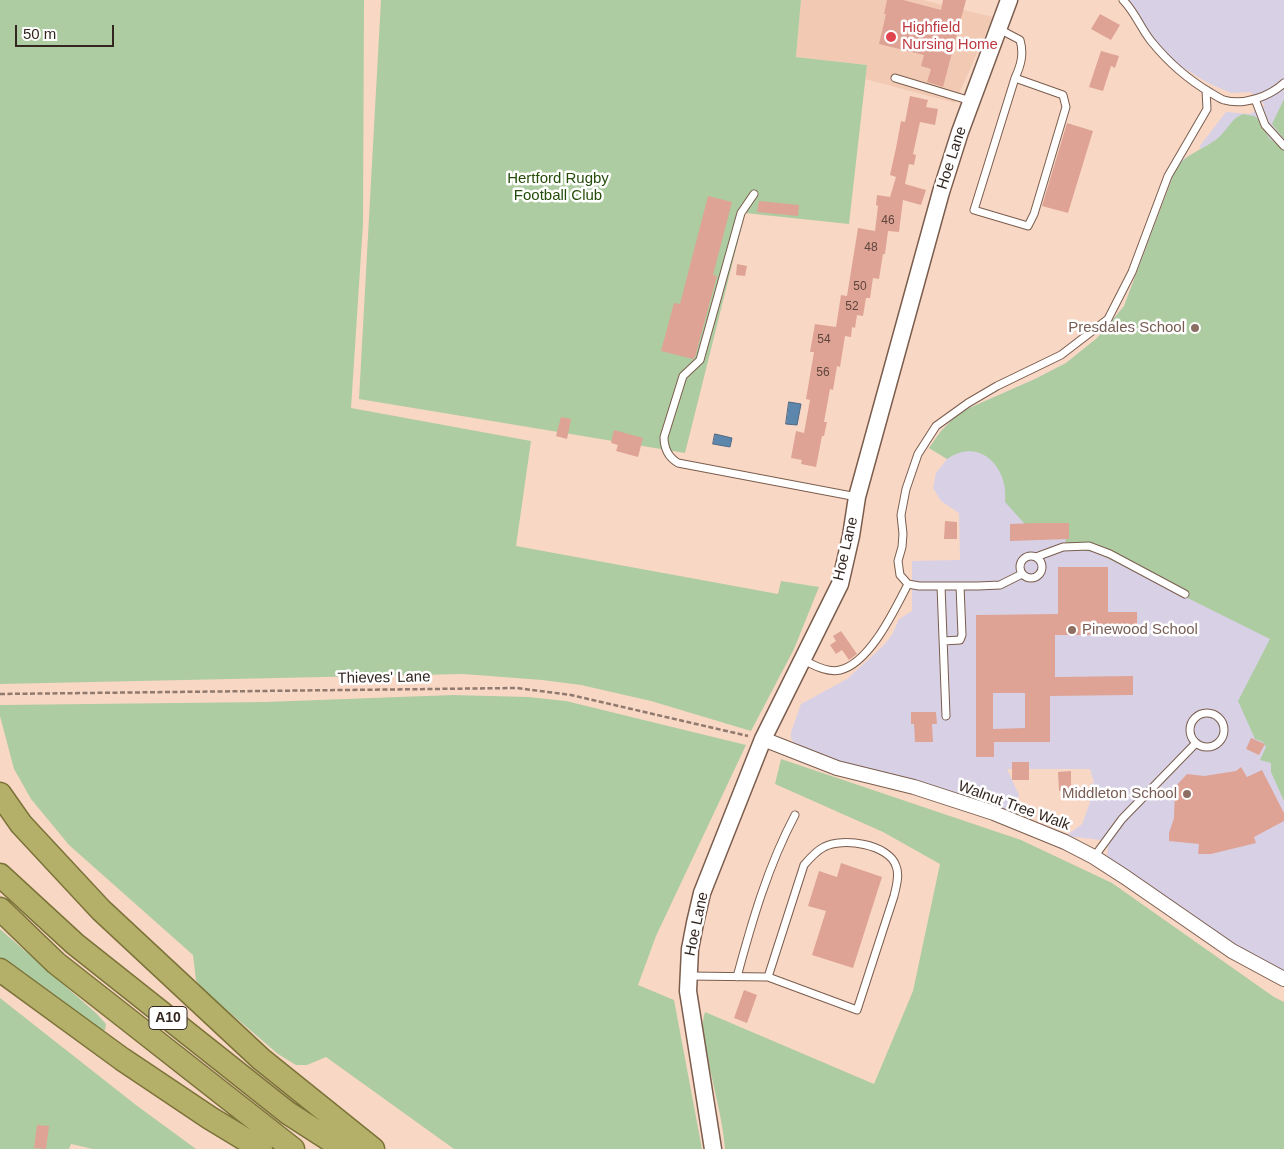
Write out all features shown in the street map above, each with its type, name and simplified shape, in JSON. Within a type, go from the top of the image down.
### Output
[{"type":"highway","points":[[0,794],[21,824],[101,910],[261,1059],[373,1149]]},
{"type":"highway","name":"A10","points":[[0,875],[82,950],[288,1113],[344,1149]]},
{"type":"highway","name":"A10","points":[[0,909],[56,963],[292,1149]]},
{"type":"highway","points":[[0,970],[122,1059],[210,1118],[261,1149]]},
{"type":"street","name":"Hoe Lane","points":[[713,1149],[692,1021],[688,976],[692,940],[702,893],[763,739],[840,584],[857,497],[941,192],[1009,0]]},
{"type":"street","name":"Walnut Tree Walk","points":[[763,739],[837,768],[914,787],[994,813],[1051,836],[1094,857],[1232,951],[1284,979]]},
{"type":"lane","points":[[1122,0],[1136,15],[1150,39],[1166,58],[1182,73],[1224,100],[1241,102],[1255,99],[1277,90],[1284,83]]},
{"type":"lane","points":[[998,28],[1020,40],[1023,51],[974,210],[1028,226],[1034,214],[1066,107],[1063,95],[1015,78]]},
{"type":"lane","points":[[895,78],[972,101]]},
{"type":"lane","points":[[1022,574],[1000,585],[960,586],[919,586],[908,584],[900,576],[898,561],[903,534],[901,515],[906,489],[918,454],[936,426],[998,386],[1061,355],[1108,319],[1132,272],[1168,176],[1207,109],[1206,90]]},
{"type":"lane","points":[[1255,99],[1265,125],[1284,146]]},
{"type":"lane","points":[[754,194],[741,212],[700,360],[683,376],[664,437],[664,444],[671,459],[678,463],[857,497]]},
{"type":"lane","points":[[1036,557],[1041,562],[1041,573],[1028,578],[1022,574],[1020,567],[1022,560],[1028,556],[1036,557],[1063,547],[1089,546],[1110,554],[1186,594]]},
{"type":"lane","points":[[802,660],[822,669],[840,670],[855,662],[884,630],[908,584]]},
{"type":"lane","points":[[941,586],[946,716]]},
{"type":"lane","points":[[944,641],[960,640],[962,635],[960,586]]},
{"type":"lane","points":[[1208,713],[1219,718],[1222,722],[1224,734],[1218,744],[1207,747],[1196,743],[1191,733],[1193,721],[1202,714],[1208,713]]},
{"type":"lane","points":[[1094,857],[1122,819],[1196,743]]},
{"type":"lane","points":[[737,977],[770,868],[779,845],[795,815]]},
{"type":"lane","points":[[688,976],[768,977],[857,1010],[894,896],[897,866],[891,856],[858,842],[844,841],[823,847],[813,855],[804,865],[768,977]]},
{"type":"path","name":"Thieves' Lane","points":[[0,694],[517,688],[579,696],[763,739]]},
{"type":"shaded area","name":"Highfield Nursing Home","points":[[801,0],[923,0],[993,17],[955,103],[865,79],[867,65],[796,57]]},
{"type":"shaded area","points":[[1121,0],[1284,0],[1284,974],[1236,946],[1185,909],[1107,860],[1108,846],[1101,840],[1066,836],[1082,824],[1090,802],[1090,784],[1094,783],[1090,769],[1007,769],[1019,795],[1009,818],[831,760],[796,747],[791,738],[791,732],[801,704],[847,679],[883,646],[892,635],[899,619],[912,611],[912,561],[960,560],[959,513],[941,501],[933,488],[936,473],[947,459],[929,448],[941,431],[954,418],[967,409],[1066,363],[1097,338],[1124,306],[1176,168],[1183,159],[1202,149],[1199,147],[1226,112],[1250,114],[1265,105],[1250,92],[1231,93],[1208,83],[1185,69],[1169,57]]},
{"type":"green space","points":[[0,0],[364,0],[363,224],[351,408],[531,441],[516,546],[778,594],[781,581],[819,587],[794,649],[751,731],[651,701],[581,685],[463,674],[0,684]]},
{"type":"green space","name":"Hertford Rugby Football Club","points":[[381,0],[801,0],[796,57],[867,65],[849,224],[745,213],[685,453],[359,399]]},
{"type":"green space","points":[[1284,99],[1284,139],[1272,124]]},
{"type":"green space","name":"Presdales School","points":[[1243,114],[1254,116],[1258,119],[1269,138],[1284,150],[1284,801],[1271,772],[1271,763],[1260,760],[1266,747],[1263,742],[1255,739],[1238,701],[1270,639],[1095,552],[1066,549],[1065,531],[1032,532],[1005,502],[1005,489],[1002,478],[997,467],[990,459],[971,451],[959,453],[947,459],[929,448],[941,431],[954,418],[967,409],[1066,363],[1097,338],[1124,306],[1176,168],[1190,155],[1218,138],[1235,118]]},
{"type":"green space","points":[[453,695],[528,697],[566,701],[746,745],[656,936],[638,985],[674,1000],[702,1149],[454,1149],[326,1057],[307,1065],[296,1065],[278,1054],[201,988],[196,980],[193,955],[69,845],[31,799],[14,769],[0,716],[0,705],[265,702]]},
{"type":"green space","points":[[781,759],[1021,840],[1112,883],[1274,997],[1284,1002],[1284,1149],[725,1149],[723,1130],[704,1043],[703,1020],[705,1012],[874,1084],[913,991],[940,864],[883,832],[775,784]]},
{"type":"green space","points":[[0,929],[96,1013],[106,1024],[105,1030],[101,1031],[64,1007],[0,957]]},
{"type":"green space","points":[[0,998],[136,1105],[196,1149],[93,1149],[71,1144],[69,1149],[0,1149]]},
{"type":"water","points":[[789,402],[801,404],[797,425],[786,424]]},
{"type":"water","points":[[715,434],[732,438],[730,447],[713,444]]},
{"type":"building","points":[[887,0],[903,0],[941,10],[943,0],[966,0],[943,87],[927,82],[931,69],[921,66],[924,55],[879,44],[886,14],[884,14]]},
{"type":"building","points":[[1100,14],[1120,25],[1111,40],[1091,29]]},
{"type":"building","points":[[1101,51],[1119,56],[1115,68],[1111,66],[1103,91],[1089,87]]},
{"type":"building","points":[[910,96],[928,100],[926,107],[938,109],[935,125],[920,122],[913,154],[916,155],[914,165],[909,164],[905,184],[926,190],[921,205],[903,200],[899,232],[888,231],[879,279],[873,278],[870,298],[866,298],[863,316],[857,315],[855,328],[852,327],[851,337],[845,336],[840,367],[837,366],[833,390],[830,389],[824,422],[827,422],[824,436],[822,436],[816,467],[801,464],[802,460],[791,458],[796,431],[804,433],[810,400],[806,399],[814,352],[810,352],[815,324],[836,327],[841,295],[847,296],[858,228],[875,231],[878,206],[876,205],[877,195],[890,197],[896,177],[890,175],[901,121],[905,122]]},
{"type":"building","points":[[1067,123],[1093,131],[1068,213],[1042,206]]},
{"type":"building","points":[[708,196],[732,202],[713,275],[717,276],[693,359],[661,351],[674,303],[680,304]]},
{"type":"building","points":[[759,201],[799,205],[798,216],[757,212]]},
{"type":"building","points":[[737,264],[747,266],[745,276],[736,275]]},
{"type":"building","points":[[561,417],[571,419],[567,439],[556,436]]},
{"type":"building","points":[[614,430],[643,438],[638,457],[616,451],[618,445],[611,443]]},
{"type":"building","points":[[945,521],[957,522],[957,539],[944,539]]},
{"type":"building","points":[[1069,523],[1069,539],[1010,541],[1010,524]]},
{"type":"building","points":[[1058,567],[1108,567],[1108,612],[1137,612],[1137,626],[1113,627],[1113,635],[1055,635],[1055,677],[1133,676],[1133,695],[1050,696],[1050,742],[994,742],[994,757],[976,757],[976,615],[1058,614]],"holes":[[[993,693],[1025,693],[1025,728],[993,729]]]},
{"type":"building","points":[[841,631],[857,654],[849,660],[842,650],[836,654],[830,645],[836,641],[833,636]]},
{"type":"building","points":[[911,712],[936,712],[937,724],[932,724],[933,742],[915,742],[914,724],[911,724]]},
{"type":"building","points":[[1251,738],[1265,744],[1259,755],[1246,749]]},
{"type":"building","points":[[1012,762],[1029,762],[1029,780],[1012,780]]},
{"type":"building","points":[[1241,767],[1247,777],[1262,770],[1284,813],[1284,821],[1254,837],[1256,843],[1211,854],[1198,854],[1199,844],[1169,841],[1169,833],[1174,818],[1175,787],[1187,774],[1204,776],[1236,771]]},
{"type":"building","points":[[1071,771],[1071,790],[1059,791],[1058,772]]},
{"type":"building","points":[[841,863],[882,877],[853,968],[812,955],[826,911],[808,906],[819,871],[837,877]]},
{"type":"building","points":[[744,990],[757,995],[747,1023],[734,1018]]},
{"type":"building","points":[[37,1125],[49,1126],[46,1149],[34,1148]]},
{"type":"place","name":"Highfield Nursing Home","points":[[891,37]]},
{"type":"place","name":"Presdales School","points":[[1195,328]]},
{"type":"place","name":"Pinewood School","points":[[1072,630]]},
{"type":"place","name":"Middleton School","points":[[1187,794]]}]
